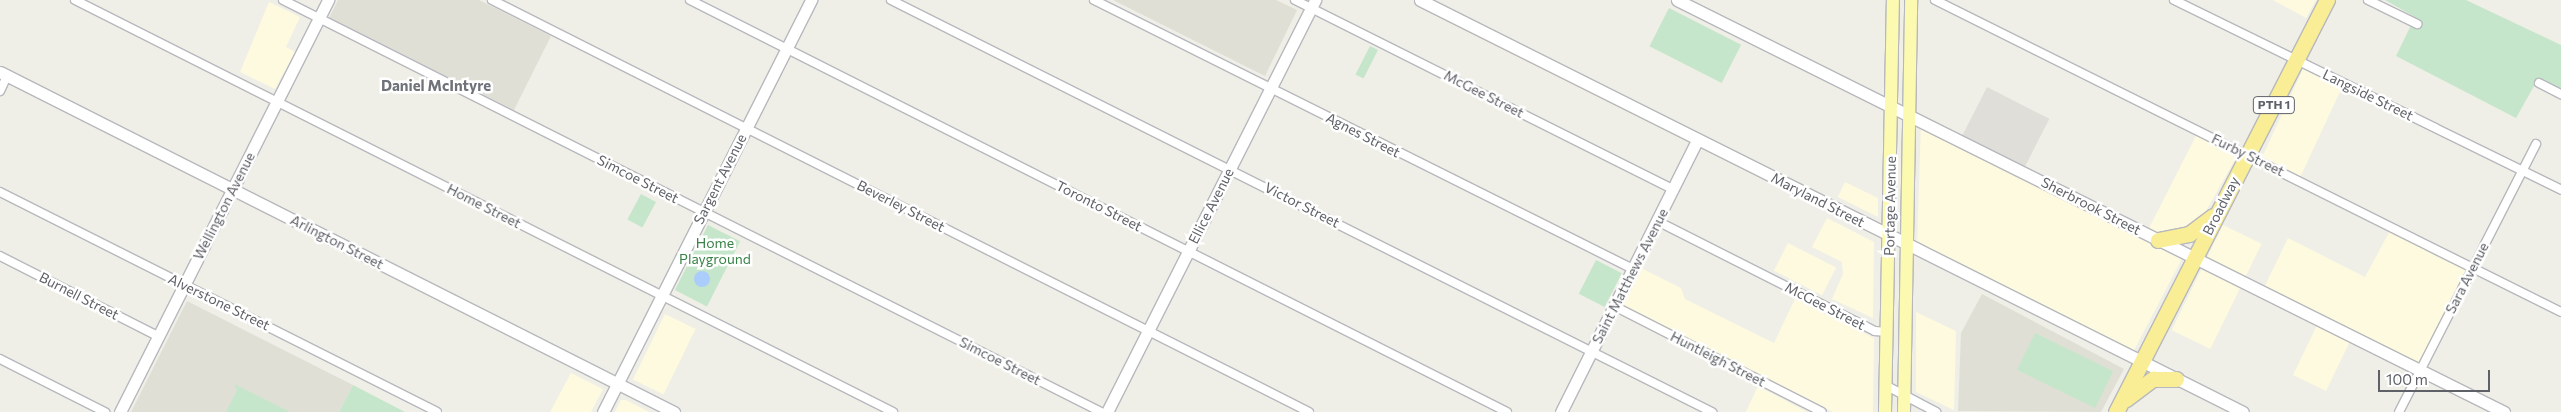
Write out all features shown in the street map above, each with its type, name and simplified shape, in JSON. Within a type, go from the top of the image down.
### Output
[{"type":"highway","name":"Broadway","points":[[2117,409],[2327,0]]},
{"type":"highway","points":[[2158,240],[2189,234],[2219,209]]},
{"type":"highway","points":[[2117,409],[2150,381],[2176,379]]},
{"type":"main road","name":"Wellington Avenue","points":[[120,412],[328,0]]},
{"type":"main road","name":"Sargent Avenue","points":[[603,412],[811,0]]},
{"type":"main road","name":"Maryland Street","points":[[1420,0],[2176,379],[2229,409],[2242,412]]},
{"type":"main road","name":"Sherbrook Street","points":[[1677,0],[2504,412]]},
{"type":"main road","name":"Portage Avenue","points":[[1885,412],[1890,236],[1893,0]]},
{"type":"main road","name":"Portage Avenue","points":[[1904,412],[1911,0]]},
{"type":"main road","name":"Ellice Avenue","points":[[1108,412],[1313,4]]},
{"type":"main road","name":"Arlington Street","points":[[4,74],[674,412]]},
{"type":"main road","name":"Saint Matthews Avenue","points":[[1562,412],[1698,139]]},
{"type":"street","name":"Home Street","points":[[75,0],[893,412]]},
{"type":"street","name":"Simcoe Street","points":[[283,0],[1101,412]]},
{"type":"street","name":"Beverley Street","points":[[492,0],[1309,412]]},
{"type":"street","name":"Toronto Street","points":[[690,0],[1508,412]]},
{"type":"street","name":"Victor Street","points":[[891,0],[1712,412]]},
{"type":"street","name":"Agnes Street","points":[[1094,0],[1633,269]]},
{"type":"street","name":"McGee Street","points":[[1295,0],[1313,4],[1673,189]]},
{"type":"street","name":"Furby Street","points":[[1935,0],[2248,154],[2561,312]]},
{"type":"street","name":"Langside Street","points":[[2174,0],[2561,190]]},
{"type":"street","points":[[2368,0],[2417,24]]},
{"type":"street","points":[[0,91],[4,74]]},
{"type":"street","points":[[2539,83],[2561,94]]},
{"type":"street","name":"Sara Avenue","points":[[2400,412],[2536,144]]},
{"type":"street","name":"Alverstone Street","points":[[0,192],[433,411]]},
{"type":"street","name":"McGee Street","points":[[1657,221],[1875,331],[1887,332]]},
{"type":"street","name":"Burnell Street","points":[[0,256],[158,336]]},
{"type":"street","name":"Huntleigh Street","points":[[1614,306],[1822,412]]},
{"type":"street","points":[[0,359],[105,412]]},
{"type":"street","points":[[1885,385],[1936,412]]},
{"type":"shaded area","points":[[338,0],[479,0],[551,36],[514,110],[329,18]]},
{"type":"shaded area","points":[[1113,0],[1276,0],[1297,10],[1265,76]]},
{"type":"shaded area","points":[[2273,0],[2316,0],[2306,18]]},
{"type":"shaded area","points":[[269,2],[300,17],[286,47],[295,52],[275,89],[240,72]]},
{"type":"shaded area","points":[[2305,65],[2344,83],[2299,179],[2260,161]]},
{"type":"shaded area","points":[[1987,87],[2049,119],[2022,172],[1960,140]]},
{"type":"shaded area","points":[[1921,121],[2146,234],[2199,130],[2240,151],[2202,218],[2171,233],[2185,253],[2131,356],[1917,249]]},
{"type":"shaded area","points":[[1845,182],[1878,198],[1878,217],[1838,197]]},
{"type":"shaded area","points":[[1827,218],[1874,242],[1873,318],[1832,299],[1843,274],[1842,262],[1812,247]]},
{"type":"shaded area","points":[[2223,225],[2262,244],[2210,349],[2172,330]]},
{"type":"shaded area","points":[[2392,227],[2472,267],[2421,371],[2352,337],[2326,391],[2293,375],[2319,321],[2262,292],[2288,238],[2365,277]]},
{"type":"shaded area","points":[[1788,243],[1836,268],[1822,295],[1774,271]]},
{"type":"shaded area","points":[[1639,267],[1681,288],[1685,299],[1774,343],[1795,299],[1874,338],[1873,412],[1833,412],[1620,305]]},
{"type":"shaded area","points":[[1982,294],[2124,369],[2101,412],[1958,411],[1961,333]]},
{"type":"shaded area","points":[[187,301],[353,385],[339,412],[131,412]]},
{"type":"shaded area","points":[[1916,312],[1956,331],[1954,410],[1916,392]]},
{"type":"shaded area","points":[[665,314],[696,329],[664,395],[633,380]]},
{"type":"shaded area","points":[[571,373],[603,389],[591,412],[550,412]]},
{"type":"shaded area","points":[[1758,386],[1807,412],[1746,412]]},
{"type":"shaded area","points":[[621,400],[626,400],[649,412],[615,412]]},
{"type":"green space","points":[[2385,0],[2466,0],[2561,45],[2561,90],[2538,79],[2516,118],[2396,56],[2415,17]]},
{"type":"green space","points":[[1669,8],[1741,45],[1722,83],[1649,46]]},
{"type":"green space","points":[[1370,46],[1378,50],[1363,79],[1355,75]]},
{"type":"green space","points":[[641,194],[656,202],[642,228],[627,220]]},
{"type":"green space","name":"Home Playground","points":[[708,225],[740,241],[707,306],[675,290]]},
{"type":"green space","points":[[1596,260],[1622,273],[1605,307],[1579,294]]},
{"type":"green space","points":[[2035,333],[2113,371],[2095,408],[2017,370]]},
{"type":"green space","points":[[234,384],[290,412],[226,412],[237,390]]},
{"type":"green space","points":[[353,385],[405,412],[339,412]]},
{"type":"water","points":[[699,271],[705,271],[710,276],[708,285],[699,287],[694,282],[694,276]]},
{"type":"district","name":"Daniel McIntyre","points":[[436,86]]}]
